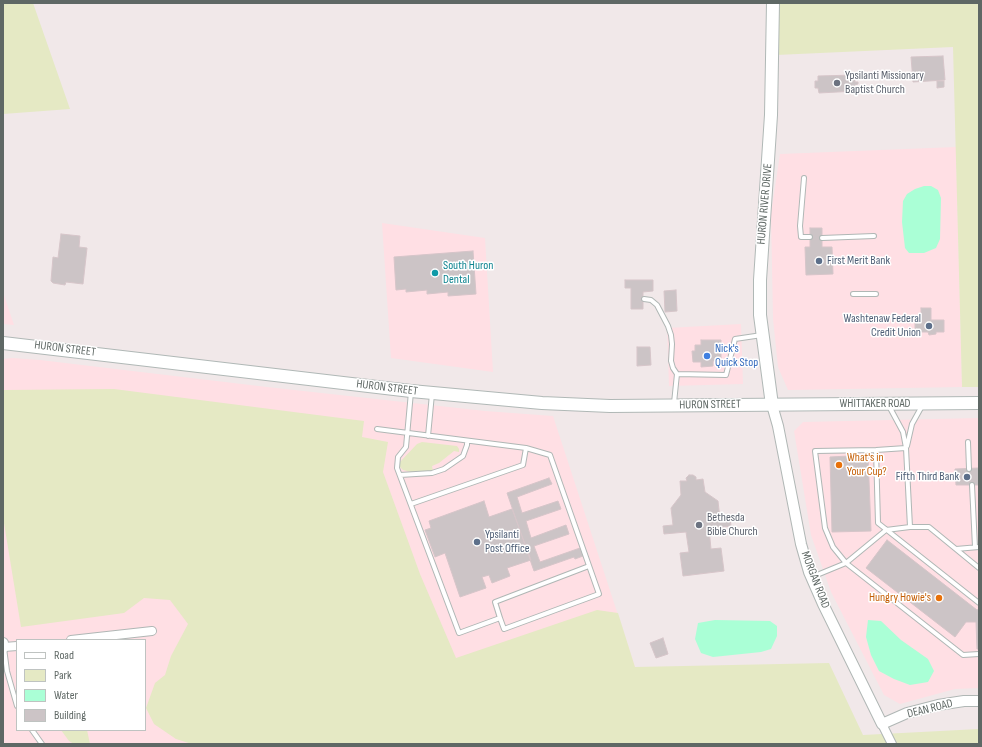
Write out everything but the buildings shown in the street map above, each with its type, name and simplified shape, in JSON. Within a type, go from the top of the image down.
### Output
[{"type":"main road","name":"HURON RIVER DRIVE","points":[[772,405],[760,315],[760,275],[771,115],[773,3]]},
{"type":"main road","name":"HURON STREET","points":[[3,343],[432,394],[542,403],[610,406],[772,405]]},
{"type":"main road","name":"WHITTAKER ROAD","points":[[772,405],[979,403]]},
{"type":"street","name":"MORGAN ROAD","points":[[772,405],[778,426],[801,544],[812,577],[823,604],[892,744]]},
{"type":"street","points":[[80,639],[152,631]]},
{"type":"street","points":[[3,646],[16,646]]},
{"type":"street","name":"DEAN ROAD","points":[[882,724],[907,713],[938,705],[964,701],[979,701]]},
{"type":"lane","points":[[804,178],[800,226],[801,237],[810,238]]},
{"type":"lane","points":[[822,238],[874,236]]},
{"type":"lane","points":[[853,294],[876,294]]},
{"type":"lane","points":[[644,299],[651,300],[657,305],[671,335],[671,361],[677,374],[673,406]]},
{"type":"lane","points":[[677,374],[726,375],[735,339],[762,335]]},
{"type":"lane","points":[[411,391],[406,447],[398,458],[397,468],[459,633],[500,618]]},
{"type":"lane","points":[[428,436],[432,394]]},
{"type":"lane","points":[[906,448],[912,424],[924,403]]},
{"type":"lane","points":[[888,404],[902,432],[906,448],[910,527]]},
{"type":"lane","points":[[378,429],[526,448],[550,454],[590,566],[599,594],[504,629],[495,602],[590,566]]},
{"type":"lane","points":[[400,475],[432,473],[444,469],[463,456],[467,445],[467,440]]},
{"type":"lane","points":[[968,442],[969,469]]},
{"type":"lane","points":[[411,504],[523,465],[526,448]]},
{"type":"lane","points":[[906,448],[815,451],[825,528],[833,547],[846,563],[963,655],[979,654]]},
{"type":"lane","points":[[876,450],[878,523],[979,603]]},
{"type":"lane","points":[[956,549],[977,547],[972,485]]},
{"type":"lane","points":[[812,577],[846,563],[886,530],[910,527],[929,527],[979,568]]},
{"type":"lane","points":[[3,646],[7,672],[16,703]]},
{"type":"lane","points":[[33,731],[42,744]]},
{"type":"shaded area","points":[[956,147],[962,387],[788,390],[778,367],[773,319],[771,214],[780,154]]},
{"type":"shaded area","points":[[382,223],[485,238],[493,372],[391,358]]},
{"type":"shaded area","points":[[3,292],[14,325],[3,324]]},
{"type":"shaded area","points":[[741,324],[743,384],[669,386],[667,328]]},
{"type":"shaded area","points":[[12,358],[485,411],[553,416],[659,744],[3,744],[3,359]]},
{"type":"shaded area","points":[[979,418],[979,688],[955,689],[900,704],[884,695],[831,592],[811,535],[794,431],[803,422]]},
{"type":"green space","points":[[3,3],[33,3],[70,109],[3,114]]},
{"type":"green space","points":[[778,3],[979,3],[979,387],[962,387],[953,47],[776,55]]},
{"type":"green space","points":[[114,389],[364,421],[362,437],[388,442],[383,472],[420,574],[456,658],[597,610],[618,613],[635,667],[829,663],[863,735],[979,729],[979,744],[192,744],[176,739],[154,724],[146,708],[155,683],[165,675],[171,656],[188,624],[170,600],[144,598],[124,613],[21,627],[3,517],[3,390]]},
{"type":"green space","points":[[422,442],[457,446],[459,452],[454,451],[439,463],[432,466],[433,471],[411,472],[403,470],[400,467],[400,462],[417,444]]},
{"type":"green space","points":[[62,731],[87,731],[90,744],[74,744],[69,741]]},
{"type":"water","points":[[924,186],[931,186],[938,190],[941,198],[940,239],[936,248],[924,253],[909,253],[905,248],[902,222],[903,201],[907,194]]},
{"type":"water","points":[[715,620],[770,621],[777,626],[777,636],[771,649],[761,652],[713,657],[701,653],[695,639],[698,623]]},
{"type":"water","points":[[868,620],[881,621],[901,640],[928,659],[934,671],[928,682],[910,685],[879,671],[871,655],[866,637]]},
{"type":"place","name":"Ypsilanti Missionary Baptist Church","points":[[837,83]]},
{"type":"place","name":"First Merit Bank","points":[[819,261]]},
{"type":"place","name":"South Huron Dental","points":[[435,273]]},
{"type":"place","name":"Washtenaw Federal Credit Union","points":[[929,326]]},
{"type":"place","name":"Nick's Quick Stop","points":[[707,356]]},
{"type":"place","name":"What's in Your Cup?","points":[[839,465]]},
{"type":"place","name":"Fifth Third Bank","points":[[967,477]]},
{"type":"place","name":"Bethesda Bible Church","points":[[699,525]]},
{"type":"place","name":"Ypsilanti Post Office","points":[[477,542]]},
{"type":"place","name":"Hungry Howie's","points":[[939,598]]}]
